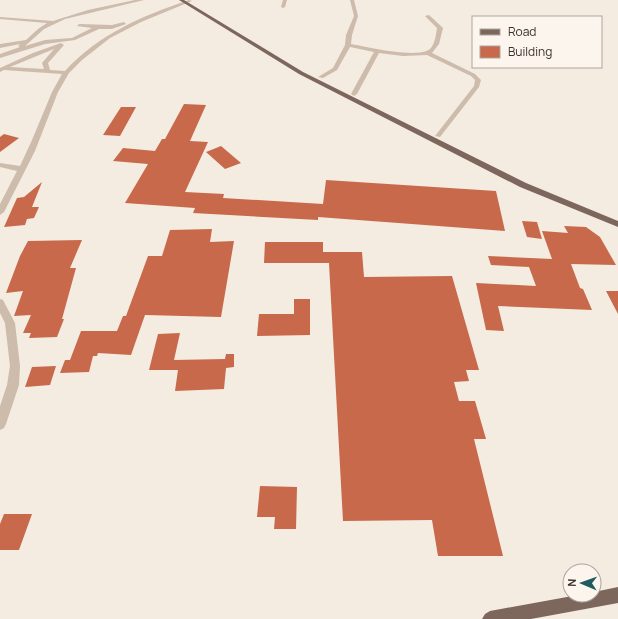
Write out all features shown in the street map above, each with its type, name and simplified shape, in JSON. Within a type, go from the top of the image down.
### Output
[{"type":"main road","points":[[186,1],[321,77],[438,136],[523,185],[618,224]]},
{"type":"main road","points":[[186,1],[301,73],[477,159],[618,218]]},
{"type":"main road","points":[[490,619],[618,595]]},
{"type":"street","points":[[0,56],[3,53],[21,47],[42,28],[53,22],[106,5],[142,0]]},
{"type":"street","points":[[283,7],[285,0]]},
{"type":"street","points":[[321,77],[335,69],[348,45],[349,35],[356,16],[353,0]]},
{"type":"street","points":[[0,212],[40,130],[58,87],[66,73],[92,49],[109,36],[148,16],[186,1]]},
{"type":"street","points":[[0,49],[55,41],[73,34],[79,25],[80,14]]},
{"type":"street","points":[[0,71],[23,59],[73,39],[98,27],[112,26],[148,16]]},
{"type":"street","points":[[348,45],[403,55],[430,51],[433,48],[440,28],[427,16]]},
{"type":"street","points":[[0,18],[53,22]]},
{"type":"street","points":[[79,25],[122,29]]},
{"type":"street","points":[[0,46],[30,40]]},
{"type":"street","points":[[55,41],[63,43]]},
{"type":"street","points":[[45,63],[63,43]]},
{"type":"street","points":[[21,47],[23,59]]},
{"type":"street","points":[[354,94],[378,50]]},
{"type":"street","points":[[426,52],[473,75],[478,80],[477,86],[438,136]]},
{"type":"street","points":[[3,53],[23,59],[45,63]]},
{"type":"street","points":[[45,63],[48,71]]},
{"type":"street","points":[[0,71],[16,69],[66,73]]},
{"type":"street","points":[[0,165],[21,169]]},
{"type":"street","points":[[0,175],[10,167]]},
{"type":"street","points":[[0,303],[10,323],[15,366],[13,385],[0,424]]},
{"type":"building","points":[[184,104],[206,105],[190,141],[208,142],[185,192],[224,194],[223,198],[323,204],[326,180],[496,191],[505,231],[318,217],[318,220],[193,213],[195,208],[125,203],[148,164],[113,161],[123,148],[155,151],[162,139],[165,139]]},
{"type":"building","points":[[121,107],[136,107],[120,136],[103,135]]},
{"type":"building","points":[[4,134],[19,138],[0,152],[0,137]]},
{"type":"building","points":[[221,146],[241,163],[225,169],[206,152]]},
{"type":"building","points":[[42,182],[32,207],[39,207],[34,218],[27,219],[25,225],[4,227],[17,198],[24,197]]},
{"type":"building","points":[[522,221],[537,222],[542,239],[527,237]]},
{"type":"building","points":[[564,226],[586,227],[600,237],[616,265],[571,264],[580,288],[583,289],[592,310],[498,306],[504,331],[486,330],[476,283],[536,286],[529,267],[491,265],[488,256],[552,259],[542,231],[568,233]]},
{"type":"building","points":[[212,229],[210,242],[234,241],[221,317],[145,315],[131,355],[98,353],[97,356],[93,356],[89,372],[60,373],[65,360],[70,360],[81,331],[117,331],[123,316],[126,316],[148,256],[162,256],[170,230]]},
{"type":"building","points":[[82,240],[70,268],[76,268],[62,319],[64,319],[57,337],[29,338],[31,333],[23,333],[31,315],[14,316],[23,291],[6,293],[20,256],[28,241]]},
{"type":"building","points":[[265,242],[323,242],[323,252],[362,252],[364,277],[452,276],[479,370],[466,370],[469,381],[454,382],[459,401],[475,401],[486,439],[474,439],[503,556],[438,556],[432,520],[343,521],[329,263],[264,263]]},
{"type":"building","points":[[606,291],[618,291],[618,314]]},
{"type":"building","points":[[294,299],[310,299],[310,335],[257,336],[259,314],[294,314]]},
{"type":"building","points":[[180,333],[174,360],[225,359],[226,354],[234,354],[234,367],[226,368],[224,389],[175,391],[178,370],[149,370],[158,334]]},
{"type":"building","points":[[56,366],[50,385],[25,387],[32,367]]},
{"type":"building","points":[[260,486],[297,487],[296,529],[274,529],[275,517],[257,517]]},
{"type":"building","points":[[4,514],[32,514],[19,550],[0,550],[0,524]]}]
